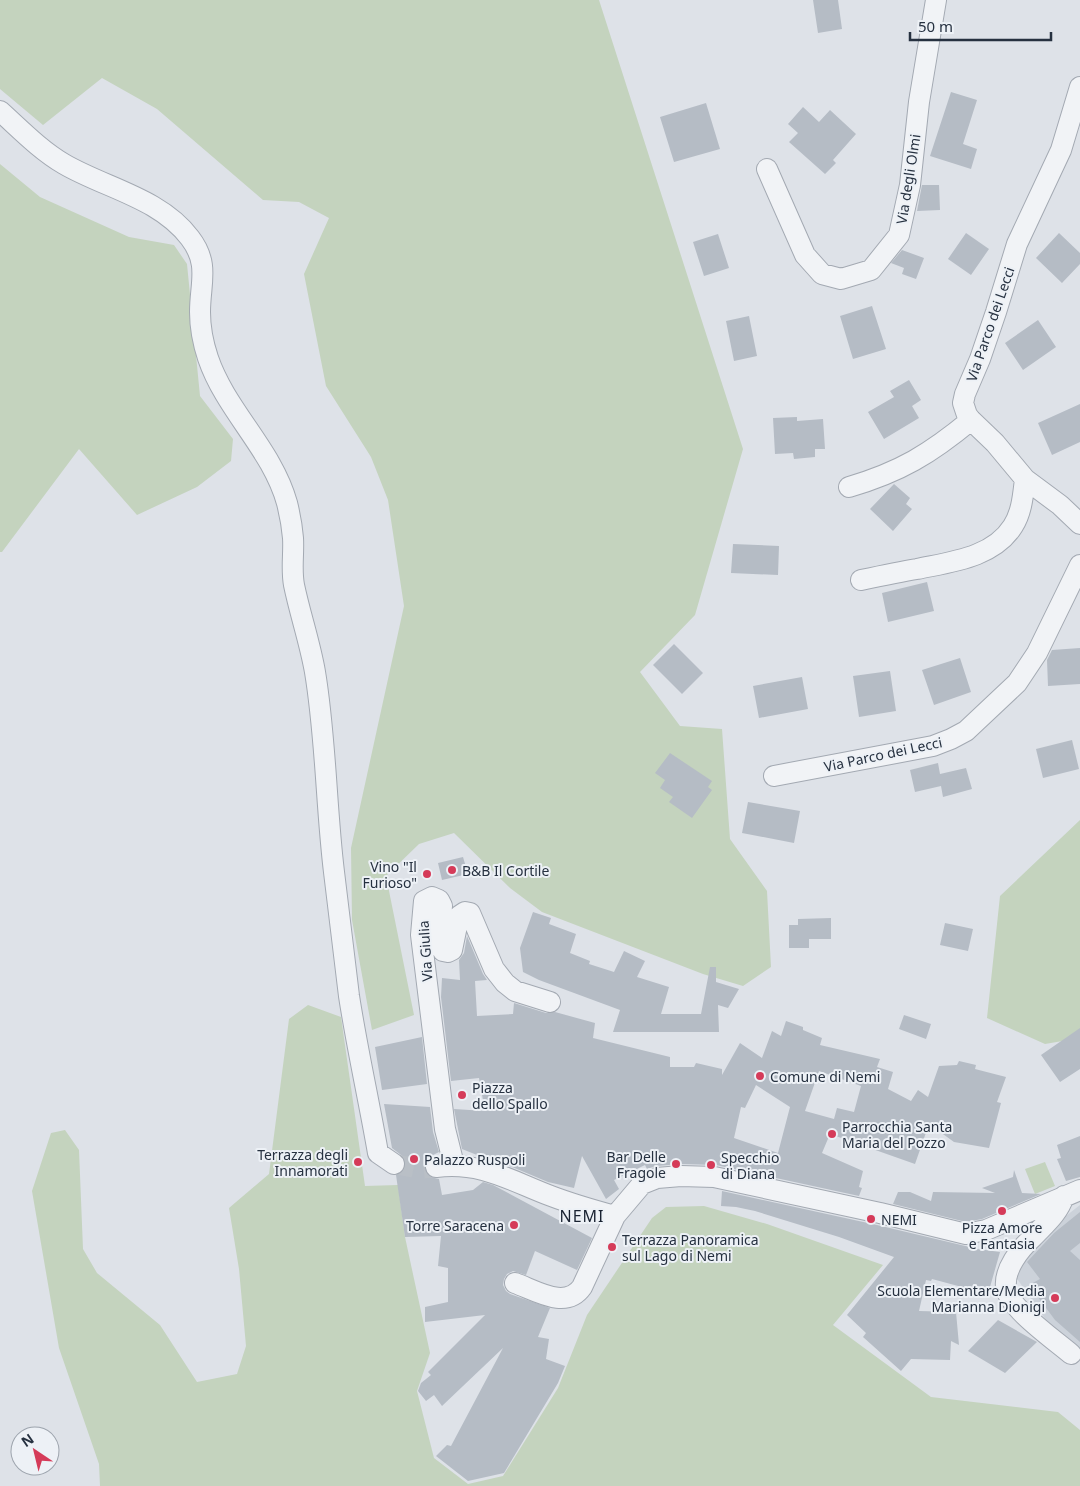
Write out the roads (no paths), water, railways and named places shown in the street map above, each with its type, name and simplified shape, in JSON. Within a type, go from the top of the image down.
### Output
[{"type":"street","name":"Via degli Olmi","points":[[767,169],[805,255],[822,274],[841,279],[871,270],[899,235],[910,185],[919,102],[936,0]]},
{"type":"street","name":"Via Parco dei Lecci","points":[[970,420],[964,407],[965,394],[980,359],[1019,238],[1050,177],[1061,150],[1080,87]]},
{"type":"street","points":[[0,111],[54,158],[74,170],[138,199],[161,212],[188,235],[199,252],[204,278],[200,302],[202,333],[210,363],[224,394],[272,467],[290,514],[293,538],[293,577],[315,669],[320,707],[334,870],[350,998],[378,1153],[391,1162]]},
{"type":"street","points":[[849,487],[876,479],[904,467],[936,448],[970,420],[1026,478],[1080,524]]},
{"type":"street","points":[[861,580],[957,560],[978,554],[995,545],[1008,532],[1018,517],[1026,478]]},
{"type":"street","name":"Via Parco dei Lecci","points":[[774,776],[934,746],[966,731],[1008,693],[1021,678],[1037,653],[1080,565]]},
{"type":"street","name":"Via Giulia","points":[[550,1002],[515,991],[505,983],[494,969],[470,913],[465,912],[459,916],[452,950],[448,952],[443,951],[439,943],[441,902],[432,897],[424,901],[421,935],[444,1129],[445,1166],[474,1167],[495,1173],[553,1197],[615,1216]]},
{"type":"street","points":[[515,1283],[557,1298],[568,1298],[577,1294],[615,1216],[642,1184],[657,1178],[681,1176],[714,1177],[880,1213],[966,1234],[986,1230],[1072,1193]]},
{"type":"street","points":[[1071,1354],[1019,1310],[1009,1297],[1005,1286],[1009,1268],[1020,1250],[1072,1193]]},
{"type":"tunnel","points":[[394,1164],[420,1169],[436,1167]]},
{"type":"place","name":"B&B Il Cortile","points":[[452,870]]},
{"type":"place","name":"Vino \"Il Furioso\"","points":[[427,874]]},
{"type":"place","name":"Comune di Nemi","points":[[760,1076]]},
{"type":"place","name":"Piazza dello Spallo","points":[[462,1095]]},
{"type":"place","name":"Parrocchia Santa Maria del Pozzo","points":[[832,1134]]},
{"type":"place","name":"Palazzo Ruspoli","points":[[414,1159]]},
{"type":"place","name":"Terrazza degli Innamorati","points":[[358,1162]]},
{"type":"place","name":"Bar Delle Fragole","points":[[676,1164]]},
{"type":"place","name":"Specchio di Diana","points":[[711,1165]]},
{"type":"place","name":"Pizza Amore e Fantasia","points":[[1002,1211]]},
{"type":"place","name":"NEMI","points":[[871,1219]]},
{"type":"place","name":"Torre Saracena","points":[[514,1225]]},
{"type":"place","name":"Terrazza Panoramica sul Lago di Nemi","points":[[612,1247]]},
{"type":"place","name":"Scuola Elementare/Media Marianna Dionigi","points":[[1055,1298]]},
{"type":"district","name":"NEMI","points":[[582,1216]]}]
